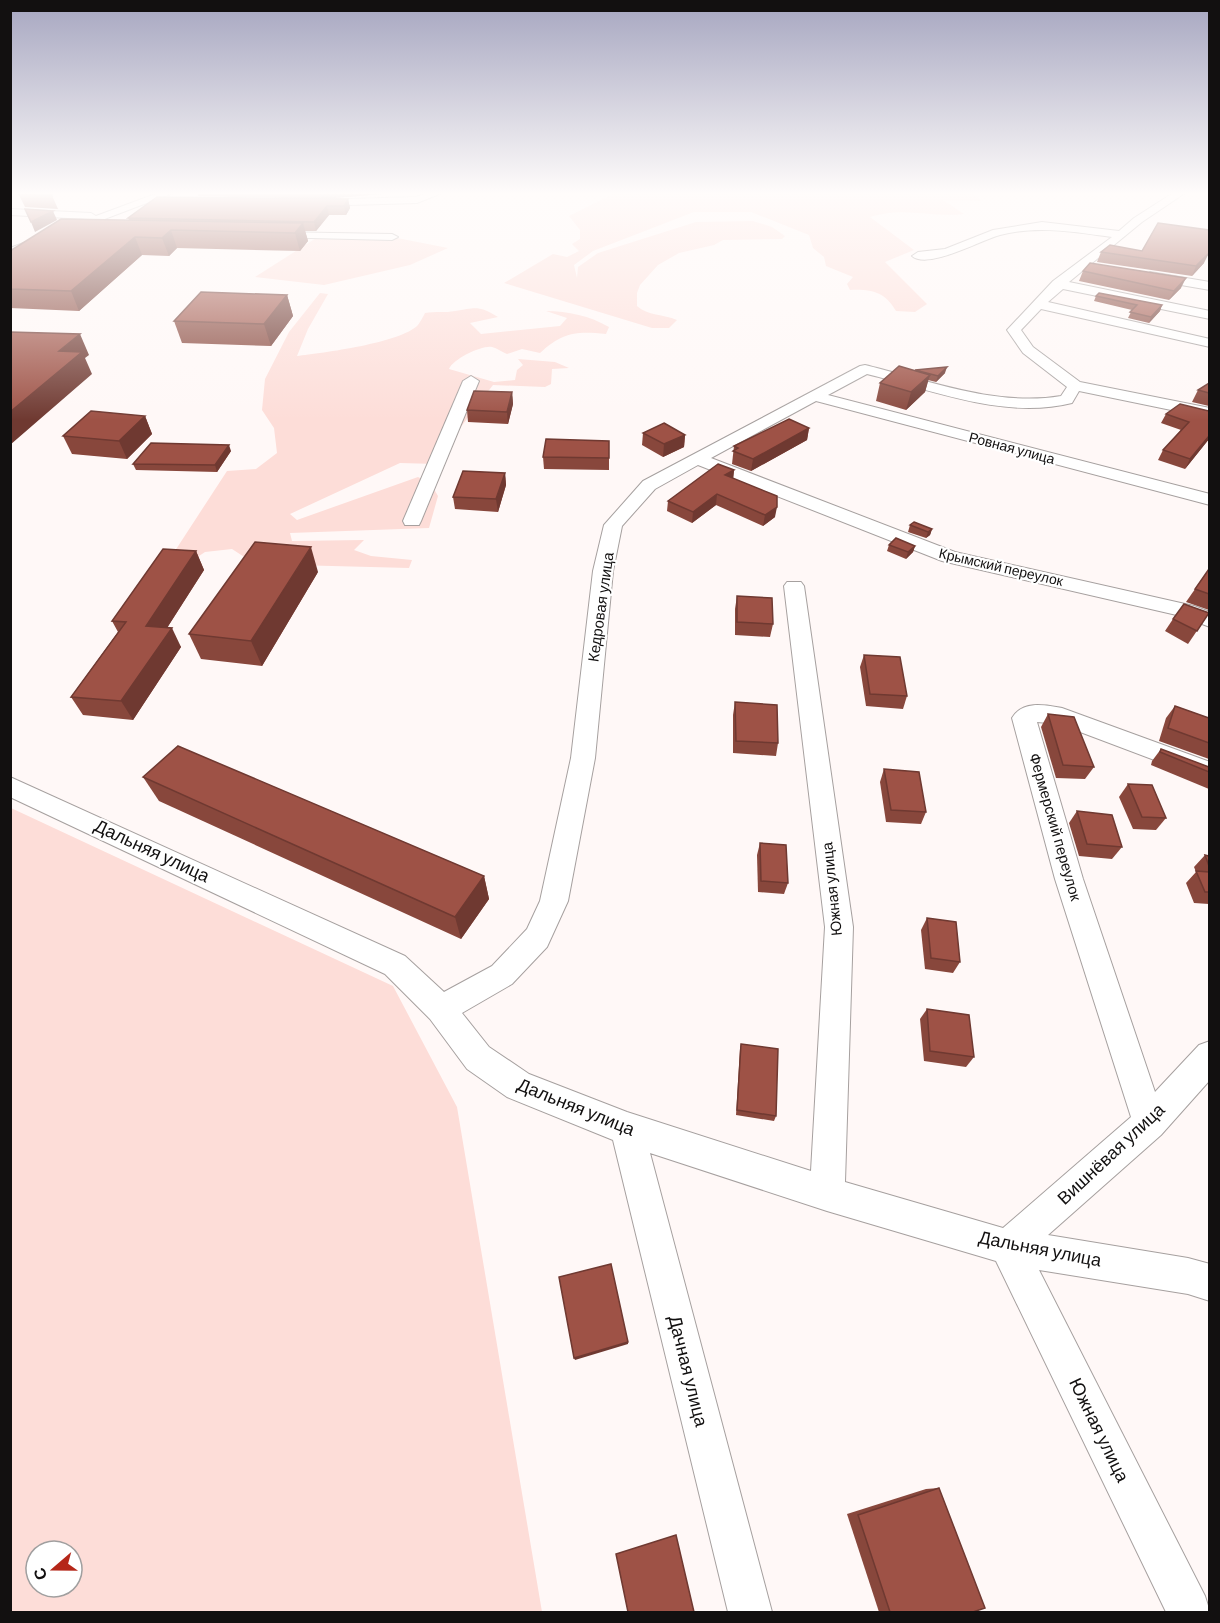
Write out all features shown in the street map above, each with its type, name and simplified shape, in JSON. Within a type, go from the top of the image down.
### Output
[{"type":"street","points":[[1077,269],[1038,304],[1014,330],[1028,350],[1075,386],[1209,413]]},
{"type":"street","points":[[1140,274],[1209,286]]},
{"type":"street","points":[[1058,285],[1209,315]]},
{"type":"street","points":[[1038,304],[1209,343]]},
{"type":"street","name":"Кедровая улица","points":[[441,1009],[502,975],[537,938],[554,901],[583,758],[603,571],[613,525],[650,485],[865,369],[987,399],[1036,405],[1066,400],[1075,386]]},
{"type":"street","points":[[412,522],[471,381]]},
{"type":"street","name":"Ровная улица","points":[[814,396],[1209,500]]},
{"type":"street","name":"Крымский переулок","points":[[697,459],[949,557],[1176,608],[1209,620]]},
{"type":"street","name":"Южная улица","points":[[794,586],[839,927],[827,1194]]},
{"type":"street","name":"Фермерский переулок","points":[[1149,1123],[1069,879],[1024,718],[1037,712],[1062,716],[1209,772]]},
{"type":"street","name":"Дальняя улица","points":[[10,786],[395,965],[441,1009],[478,1058],[518,1086],[627,1129],[827,1194],[1008,1247],[1188,1276],[1209,1283]]},
{"type":"street","name":"Вишнёвая улица","points":[[1008,1247],[1149,1123],[1209,1056]]},
{"type":"street","name":"Дачная улица","points":[[627,1129],[750,1612]]},
{"type":"street","name":"Южная улица","points":[[1008,1247],[1189,1612]]},
{"type":"shaded area","points":[[268,269],[394,269],[324,285],[255,277]]},
{"type":"shaded area","points":[[528,269],[575,269],[577,278],[578,269],[655,269],[640,285],[637,293],[637,306],[646,312],[677,320],[669,328],[652,328],[504,283]]},
{"type":"shaded area","points":[[833,269],[892,269],[927,304],[915,312],[896,311],[877,293],[850,290],[847,284],[853,277]]},
{"type":"shaded area","points":[[320,293],[328,294],[308,329],[297,356],[360,346],[395,337],[418,325],[425,313],[429,312],[451,312],[477,308],[498,317],[470,323],[481,334],[560,326],[567,318],[546,311],[579,315],[609,327],[606,334],[570,334],[540,353],[522,349],[507,354],[487,347],[462,357],[449,369],[494,382],[515,380],[517,370],[523,365],[518,359],[555,362],[569,368],[552,369],[551,384],[545,387],[493,385],[450,441],[436,464],[400,463],[290,514],[297,520],[418,477],[431,484],[438,496],[429,528],[290,533],[292,541],[364,540],[354,550],[371,556],[412,560],[409,568],[255,564],[232,549],[205,552],[190,562],[171,557],[227,471],[256,469],[277,453],[274,428],[262,410],[265,379],[289,332]]},
{"type":"shaded area","points":[[11,808],[393,986],[457,1107],[542,1612],[11,1612]]},
{"type":"building","points":[[10,269],[97,269],[71,291],[10,289]]},
{"type":"building","points":[[1085,269],[1127,269],[1186,278],[1174,291],[1083,271]]},
{"type":"building","points":[[201,292],[287,295],[264,324],[174,321]]},
{"type":"building","points":[[1099,293],[1162,305],[1151,317],[1130,312],[1137,305],[1096,296]]},
{"type":"building","points":[[10,332],[80,334],[59,351],[82,352],[10,412]]},
{"type":"building","points":[[899,366],[930,375],[911,392],[880,383]]},
{"type":"building","points":[[947,367],[938,376],[915,370]]},
{"type":"building","points":[[1209,383],[1209,393],[1198,390]]},
{"type":"building","points":[[474,391],[512,392],[507,412],[467,410]]},
{"type":"building","points":[[1180,404],[1209,411],[1209,436],[1190,459],[1163,450],[1189,422],[1166,414]]},
{"type":"building","points":[[91,411],[145,416],[119,441],[63,436]]},
{"type":"building","points":[[789,419],[809,428],[753,459],[733,451],[738,448],[734,446]]},
{"type":"building","points":[[664,423],[685,435],[664,444],[643,433]]},
{"type":"building","points":[[546,439],[609,441],[609,458],[543,457]]},
{"type":"building","points":[[151,443],[229,445],[215,465],[133,464]]},
{"type":"building","points":[[718,464],[734,470],[725,475],[777,496],[777,507],[765,515],[717,494],[693,512],[668,501]]},
{"type":"building","points":[[463,471],[505,473],[496,499],[453,497]]},
{"type":"building","points":[[914,522],[932,529],[928,532],[910,525]]},
{"type":"building","points":[[896,538],[915,546],[908,552],[889,545]]},
{"type":"building","points":[[255,542],[311,547],[251,641],[189,634]]},
{"type":"building","points":[[163,549],[196,551],[146,626],[172,628],[121,701],[71,697],[126,622],[112,621]]},
{"type":"building","points":[[1209,569],[1209,594],[1195,589]]},
{"type":"building","points":[[737,596],[772,598],[773,624],[737,622]]},
{"type":"building","points":[[1184,604],[1209,613],[1197,631],[1173,619]]},
{"type":"building","points":[[864,655],[900,657],[907,696],[870,694]]},
{"type":"building","points":[[735,702],[777,705],[778,743],[736,741]]},
{"type":"building","points":[[1175,706],[1209,718],[1209,743],[1168,728]]},
{"type":"building","points":[[1048,714],[1074,717],[1094,767],[1063,765]]},
{"type":"building","points":[[178,746],[484,876],[455,917],[143,777]]},
{"type":"building","points":[[1161,749],[1209,767],[1209,772],[1160,752]]},
{"type":"building","points":[[884,769],[919,772],[926,812],[891,810]]},
{"type":"building","points":[[1128,784],[1152,785],[1166,818],[1142,817]]},
{"type":"building","points":[[1077,811],[1112,815],[1122,847],[1087,844]]},
{"type":"building","points":[[760,843],[786,845],[788,883],[761,881]]},
{"type":"building","points":[[1196,871],[1209,872],[1209,892],[1205,892]]},
{"type":"building","points":[[927,918],[956,922],[960,962],[931,958]]},
{"type":"building","points":[[927,1009],[969,1015],[974,1057],[930,1051]]},
{"type":"building","points":[[741,1044],[778,1049],[776,1116],[737,1110]]},
{"type":"building","points":[[611,1264],[628,1342],[574,1358],[559,1277]]},
{"type":"building","points":[[939,1488],[985,1608],[973,1612],[890,1612],[858,1515]]},
{"type":"building","points":[[676,1535],[694,1612],[628,1612],[616,1554]]}]
